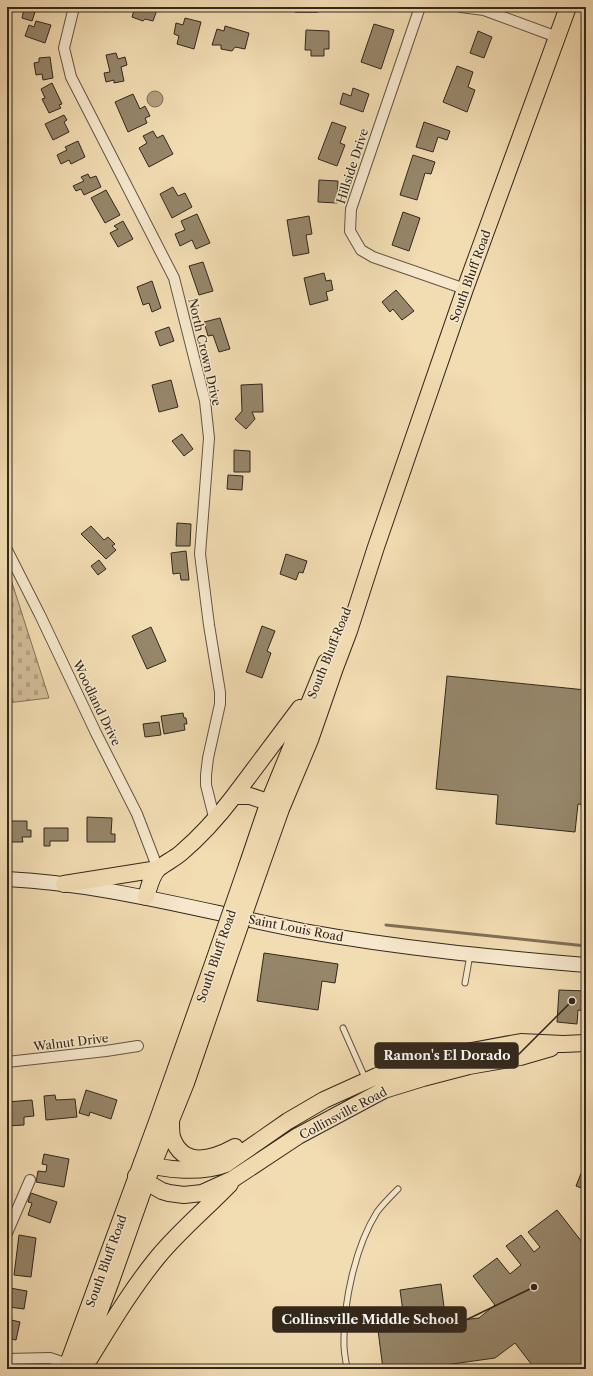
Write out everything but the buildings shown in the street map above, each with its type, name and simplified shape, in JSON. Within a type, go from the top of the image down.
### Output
[{"type":"main road","name":"South Bluff Road","points":[[275,807],[310,740],[349,632],[376,547],[465,289],[568,7]]},
{"type":"main road","name":"South Bluff Road","points":[[71,1367],[221,960],[320,676],[355,588],[376,547]]},
{"type":"main road","points":[[146,897],[152,878],[158,869],[180,854],[215,821],[288,725],[320,676]]},
{"type":"main road","points":[[234,796],[250,796],[275,807]]},
{"type":"main road","points":[[64,884],[158,869]]},
{"type":"main road","name":"South Bluff Road","points":[[144,1172],[171,1121],[186,1083],[221,960]]},
{"type":"main road","name":"Collinsville Road","points":[[144,1172],[216,1168],[226,1164],[288,1121],[324,1100],[377,1076],[421,1062],[489,1047],[521,1042],[563,1044],[586,1042]]},
{"type":"main road","name":"Collinsville Road","points":[[144,1172],[162,1191],[176,1195],[202,1193],[237,1176],[298,1136],[384,1090],[469,1066],[520,1056],[563,1044]]},
{"type":"main road","points":[[366,1081],[372,1096]]},
{"type":"main road","points":[[171,1121],[172,1136],[176,1145],[183,1153],[191,1158],[204,1159],[222,1154],[242,1143],[266,1126],[288,1121]]},
{"type":"main road","points":[[86,1369],[116,1316],[157,1258],[237,1176]]},
{"type":"street","name":"North Crown Drive","points":[[74,7],[64,48],[71,77],[174,278],[205,401],[209,438],[200,554],[209,625],[220,692],[220,704],[208,758],[206,776],[206,785],[215,821]]},
{"type":"street","points":[[297,7],[316,7]]},
{"type":"street","name":"Hillside Drive","points":[[420,7],[351,209],[350,231],[361,250],[373,257],[465,289]]},
{"type":"street","points":[[461,7],[484,10],[558,37]]},
{"type":"street","name":"Woodland Drive","points":[[7,550],[137,814],[158,869]]},
{"type":"street","name":"Saint Louis Road","points":[[7,879],[64,884],[146,897],[324,934],[410,948],[586,965]]},
{"type":"street","name":"Walnut Drive","points":[[7,1062],[138,1046]]},
{"type":"street","points":[[7,1233],[30,1180]]},
{"type":"street","points":[[7,1359],[50,1358],[71,1367]]},
{"type":"lane","points":[[465,983],[470,955]]},
{"type":"lane","points":[[344,1028],[366,1081]]},
{"type":"lane","points":[[347,1369],[344,1345],[346,1306],[354,1270],[364,1239],[378,1212],[398,1189]]},
{"type":"green space","points":[[7,567],[49,698],[7,703]]},
{"type":"shaded area","points":[[155,91],[162,96],[163,99],[158,106],[155,107],[148,102],[147,99],[152,92]]},
{"type":"waterway","points":[[386,925],[586,946]]},
{"type":"place","name":"Ramon's El Dorado","points":[[572,1001]]},
{"type":"place","name":"Collinsville Middle School","points":[[534,1287]]}]
